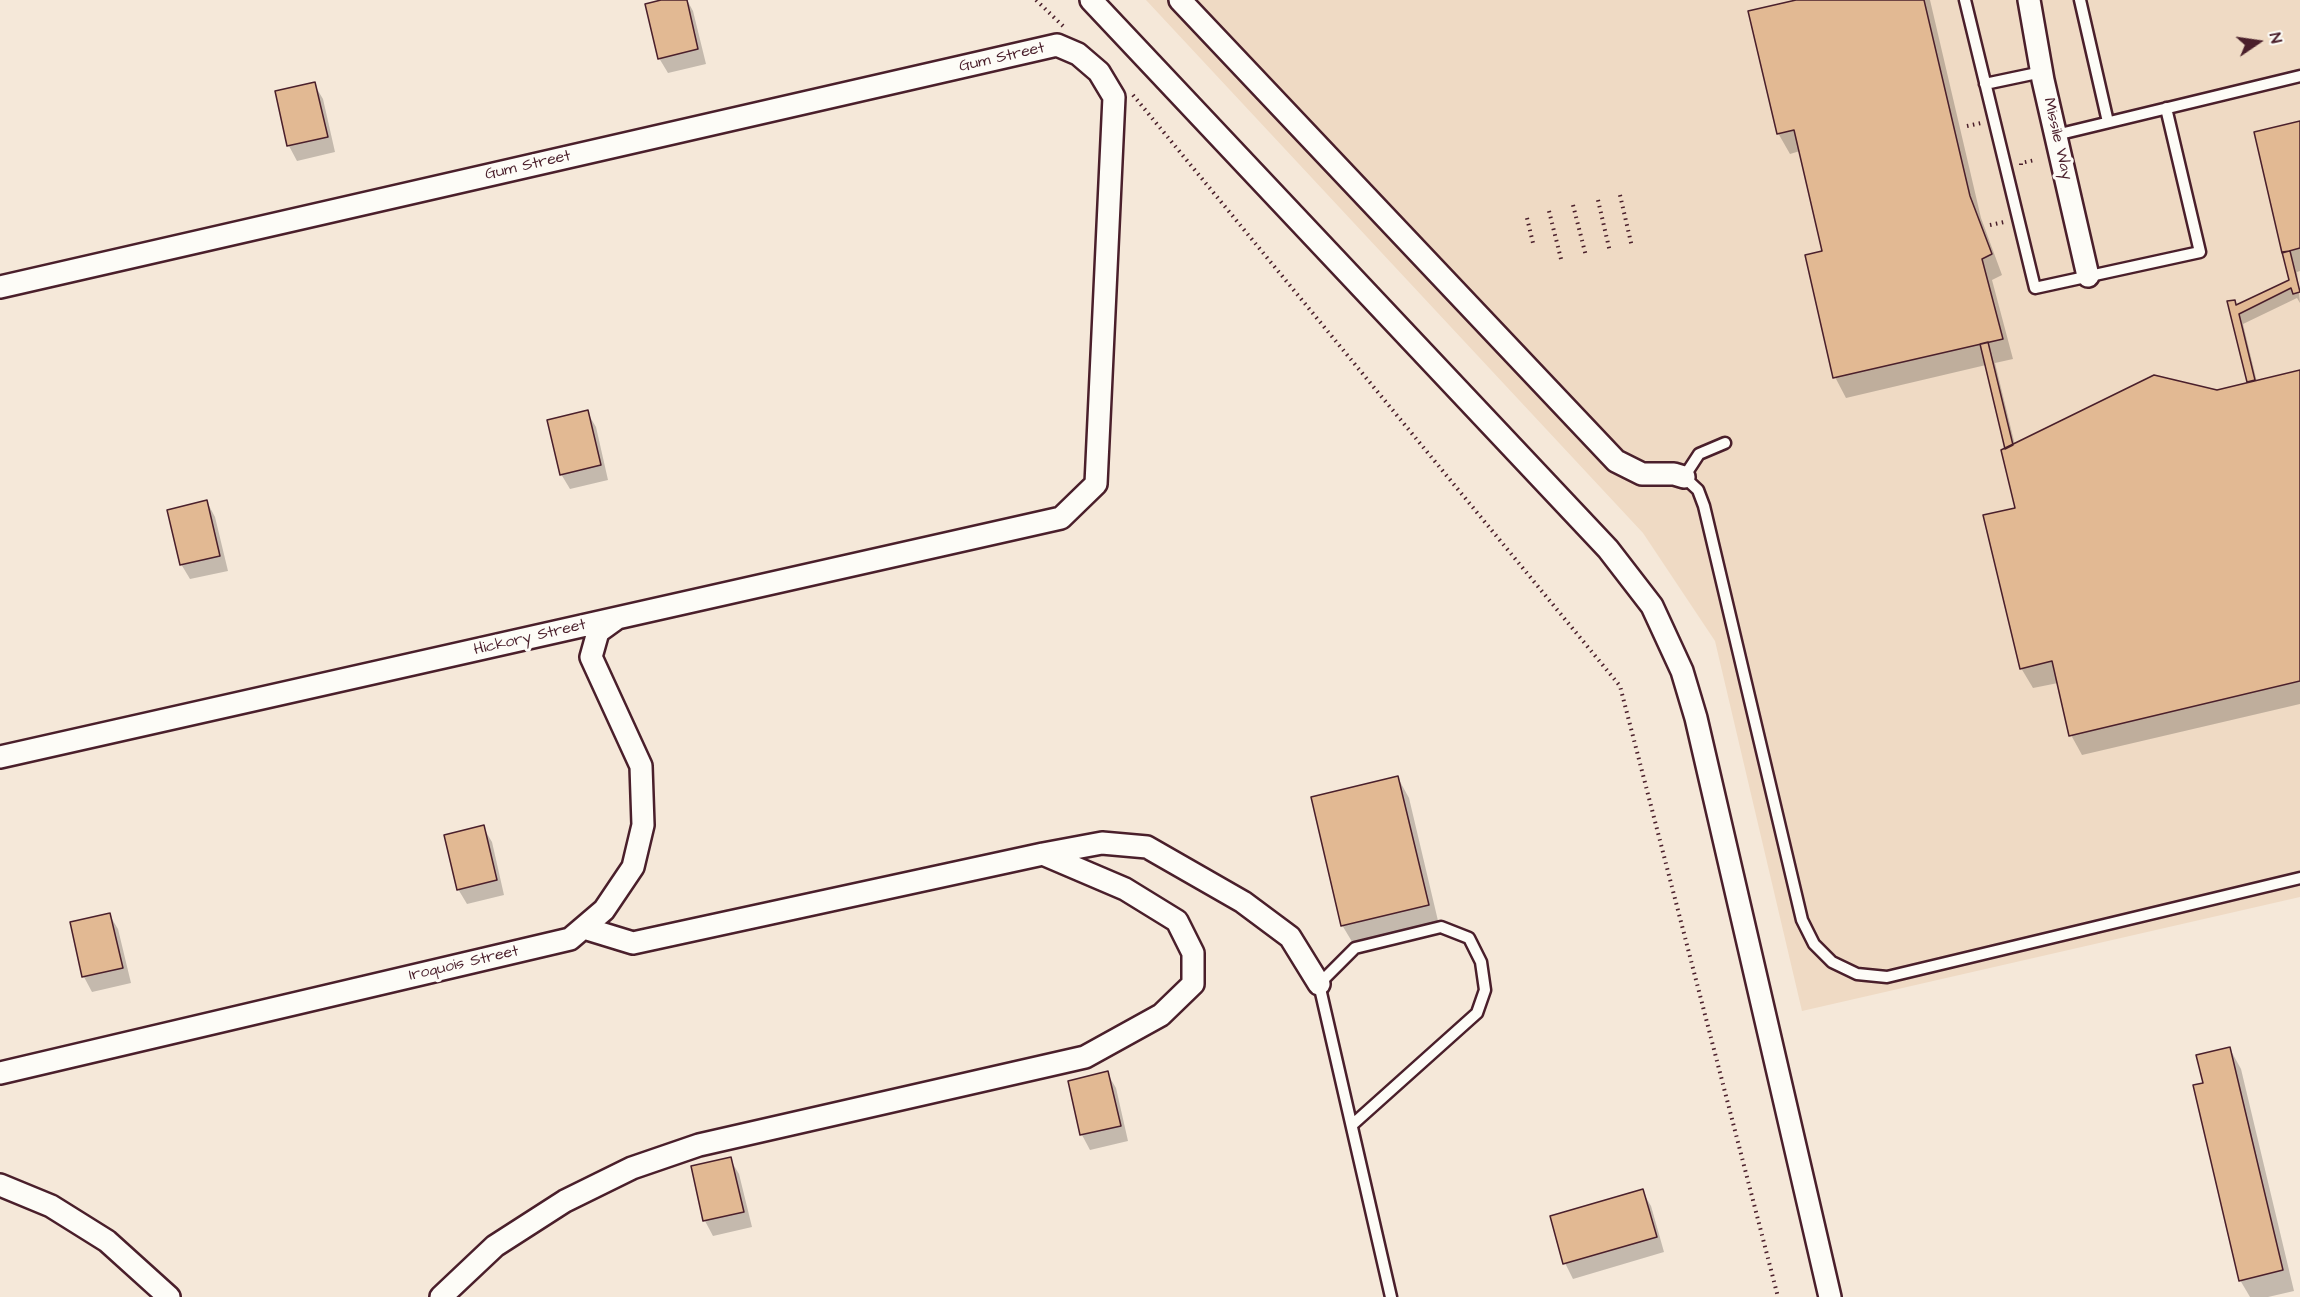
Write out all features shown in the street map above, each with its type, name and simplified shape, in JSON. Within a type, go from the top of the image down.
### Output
[{"type":"street","points":[[1091,0],[1608,549],[1652,606],[1682,671],[1696,718],[1830,1297]]},
{"type":"street","points":[[1180,0],[1616,461],[1642,474],[1674,474],[1684,477]]},
{"type":"street","name":"Missile Way","points":[[2029,0],[2042,72],[2088,276]]},
{"type":"street","name":"Gum Street","points":[[0,286],[1062,38]]},
{"type":"street","name":"Hickory Street","points":[[0,758],[1061,518],[1096,484],[1113,97],[1099,72],[1062,38]]},
{"type":"street","name":"Iroquois Street","points":[[0,1073],[570,939],[604,910],[633,867],[643,825],[641,766],[591,657],[598,632],[616,618]]},
{"type":"street","points":[[584,928],[633,943],[1102,843],[1147,847],[1243,902],[1290,937],[1319,984]]},
{"type":"street","points":[[441,1297],[495,1246],[565,1201],[632,1168],[699,1145],[1085,1057],[1161,1015],[1193,984],[1193,953],[1176,921],[1125,889],[1043,854]]},
{"type":"street","points":[[0,1185],[51,1206],[107,1241],[169,1297]]},
{"type":"lane","points":[[1965,0],[2035,288],[2200,252],[2166,108]]},
{"type":"lane","points":[[2080,0],[2108,122]]},
{"type":"lane","points":[[1985,84],[2042,72]]},
{"type":"lane","points":[[2056,135],[2300,76]]},
{"type":"lane","points":[[1725,442],[1699,454],[1684,477],[1698,490],[1704,506],[1802,920],[1814,944],[1832,962],[1857,974],[1887,977],[2300,878]]},
{"type":"lane","points":[[1352,1125],[1477,1013],[1485,990],[1481,962],[1469,938],[1441,927],[1355,948],[1319,984],[1391,1297]]},
{"type":"path","points":[[1036,0],[1062,38]]},
{"type":"path","points":[[1131,93],[1620,686],[1778,1297]]},
{"type":"path","points":[[1620,195],[1632,247]]},
{"type":"path","points":[[1598,200],[1610,252]]},
{"type":"path","points":[[1573,205],[1586,256]]},
{"type":"path","points":[[1549,211],[1562,263]]},
{"type":"path","points":[[1527,218],[1533,243]]},
{"type":"shaded area","points":[[1146,0],[2300,0],[2300,897],[1802,1011],[1715,641],[1643,533]]},
{"type":"building","points":[[661,0],[687,0],[698,49],[658,59],[645,4]]},
{"type":"building","points":[[1796,0],[1924,0],[1970,196],[1992,254],[1982,259],[2003,339],[1833,378],[1805,255],[1822,251],[1794,130],[1777,134],[1748,11]]},
{"type":"building","points":[[315,82],[328,137],[287,146],[275,91]]},
{"type":"building","points":[[2300,121],[2300,248],[2282,253],[2254,132]]},
{"type":"building","points":[[2290,251],[2300,292],[2293,294],[2291,288],[2239,314],[2255,380],[2247,382],[2227,301],[2235,300],[2236,305],[2289,280],[2282,252]]},
{"type":"building","points":[[1988,342],[2013,445],[2005,449],[1980,344]]},
{"type":"building","points":[[2300,370],[2300,681],[2069,736],[2052,661],[2020,669],[1983,515],[2015,508],[2001,450],[2154,375],[2217,390]]},
{"type":"building","points":[[588,410],[601,465],[560,475],[547,420]]},
{"type":"building","points":[[207,500],[220,556],[180,565],[167,510]]},
{"type":"building","points":[[1398,776],[1429,905],[1341,926],[1311,797]]},
{"type":"building","points":[[484,825],[497,880],[457,890],[444,835]]},
{"type":"building","points":[[110,913],[123,968],[82,977],[70,922]]},
{"type":"building","points":[[2230,1047],[2283,1270],[2239,1281],[2193,1085],[2203,1083],[2196,1055]]},
{"type":"building","points":[[1108,1071],[1121,1126],[1080,1135],[1068,1081]]},
{"type":"building","points":[[731,1157],[744,1212],[703,1221],[691,1166]]},
{"type":"building","points":[[1643,1189],[1657,1237],[1563,1264],[1550,1216]]}]
